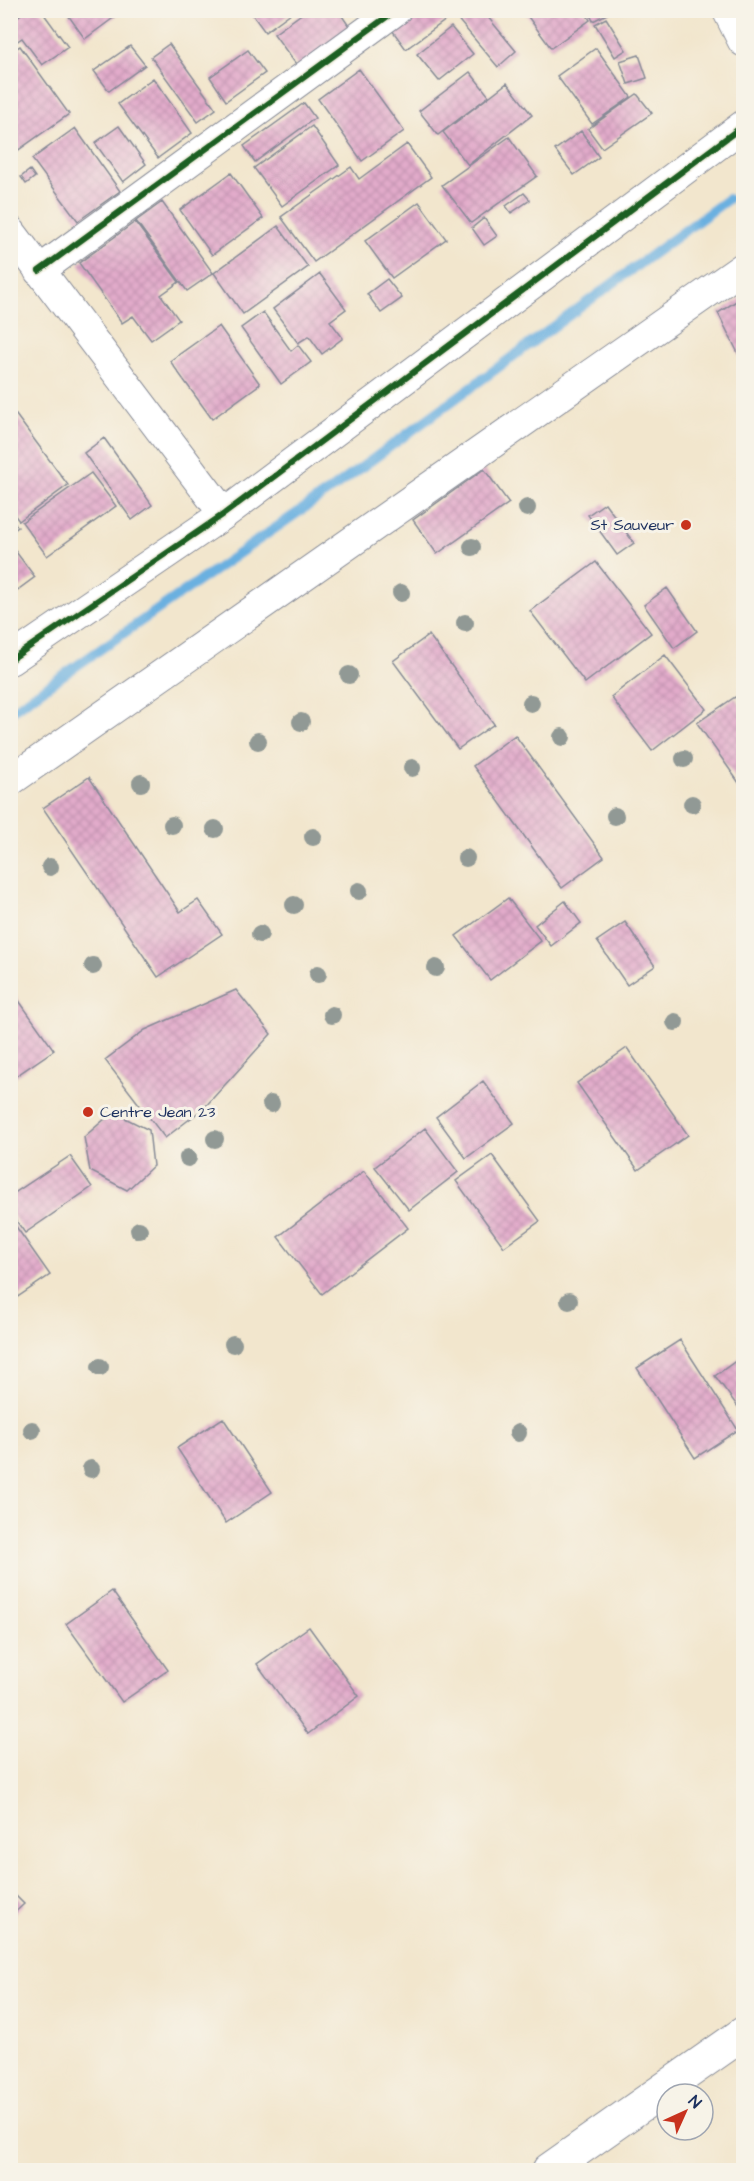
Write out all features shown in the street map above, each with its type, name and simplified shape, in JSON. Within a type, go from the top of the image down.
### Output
[{"type":"main road","points":[[729,10],[744,40]]},
{"type":"main road","points":[[549,2170],[744,2033]]},
{"type":"street","points":[[39,271],[396,10]]},
{"type":"street","points":[[10,660],[224,514],[744,125]]},
{"type":"street","points":[[10,231],[224,514]]},
{"type":"street","points":[[10,781],[744,267]]},
{"type":"building","points":[[27,10],[41,10],[68,47],[42,65],[22,38],[10,46],[10,22]]},
{"type":"building","points":[[75,10],[124,10],[85,39],[68,15]]},
{"type":"building","points":[[249,10],[295,10],[265,32]]},
{"type":"building","points":[[307,10],[338,10],[351,29],[298,67],[274,34]]},
{"type":"building","points":[[417,10],[445,10],[450,17],[406,49],[392,30]]},
{"type":"building","points":[[450,10],[482,10],[516,51],[498,67]]},
{"type":"building","points":[[523,10],[584,10],[590,20],[551,48]]},
{"type":"building","points":[[588,10],[615,10],[593,21]]},
{"type":"building","points":[[606,18],[626,50],[615,57],[595,24]]},
{"type":"building","points":[[451,27],[473,54],[439,81],[417,54]]},
{"type":"building","points":[[169,44],[216,109],[198,122],[151,57]]},
{"type":"building","points":[[20,46],[69,114],[10,156],[10,52]]},
{"type":"building","points":[[130,46],[145,65],[109,91],[94,71]]},
{"type":"building","points":[[596,48],[631,97],[592,124],[557,76]]},
{"type":"building","points":[[248,50],[265,73],[226,101],[210,77]]},
{"type":"building","points":[[639,55],[647,78],[628,84],[620,61]]},
{"type":"building","points":[[359,69],[404,131],[362,161],[318,99]]},
{"type":"building","points":[[470,72],[489,96],[438,135],[419,111]]},
{"type":"building","points":[[153,78],[192,133],[158,158],[118,104]]},
{"type":"building","points":[[507,83],[532,115],[468,165],[443,132]]},
{"type":"building","points":[[637,94],[652,113],[602,148],[588,129]]},
{"type":"building","points":[[304,103],[315,118],[255,162],[244,146]]},
{"type":"building","points":[[119,126],[146,164],[123,182],[95,143]]},
{"type":"building","points":[[312,126],[339,165],[282,206],[254,168]]},
{"type":"building","points":[[75,128],[120,191],[78,221],[32,159]]},
{"type":"building","points":[[581,131],[599,157],[574,175],[555,150]]},
{"type":"building","points":[[509,137],[537,176],[471,223],[442,185]]},
{"type":"building","points":[[407,144],[431,177],[314,262],[281,217],[351,167],[359,179]]},
{"type":"building","points":[[30,170],[35,177],[26,184],[21,177]]},
{"type":"building","points":[[231,173],[263,218],[212,255],[180,210]]},
{"type":"building","points":[[524,193],[530,200],[511,213],[506,206]]},
{"type":"building","points":[[162,202],[213,273],[187,291],[136,221]]},
{"type":"building","points":[[419,202],[446,239],[392,278],[365,241]]},
{"type":"building","points":[[484,218],[497,236],[484,245],[472,228]]},
{"type":"building","points":[[135,222],[179,282],[161,295],[179,320],[151,340],[133,316],[122,323],[79,263]]},
{"type":"building","points":[[278,226],[308,267],[243,314],[214,273]]},
{"type":"building","points":[[320,274],[346,309],[330,321],[343,338],[322,354],[309,336],[298,343],[273,309]]},
{"type":"building","points":[[387,279],[402,298],[381,313],[367,294]]},
{"type":"building","points":[[744,296],[744,365],[718,313]]},
{"type":"building","points":[[263,312],[291,351],[298,345],[311,362],[281,384],[241,328]]},
{"type":"building","points":[[219,326],[260,384],[212,419],[170,361]]},
{"type":"building","points":[[10,407],[68,485],[19,521],[10,509]]},
{"type":"building","points":[[104,438],[152,505],[132,520],[84,453]]},
{"type":"building","points":[[484,469],[509,503],[437,554],[413,520]]},
{"type":"building","points":[[91,473],[116,506],[47,556],[22,522]]},
{"type":"building","points":[[605,503],[634,543],[617,555],[588,515]]},
{"type":"building","points":[[10,517],[18,527],[10,533]]},
{"type":"building","points":[[10,544],[35,577],[12,594],[10,592]]},
{"type":"building","points":[[596,562],[651,633],[585,683],[530,611]]},
{"type":"building","points":[[667,588],[697,631],[674,648],[644,605]]},
{"type":"building","points":[[429,635],[494,724],[458,749],[393,661]]},
{"type":"building","points":[[665,655],[706,709],[652,751],[611,697]]},
{"type":"building","points":[[735,697],[744,709],[744,790],[697,723]]},
{"type":"building","points":[[515,735],[604,857],[562,888],[473,766]]},
{"type":"building","points":[[89,777],[180,912],[198,900],[222,934],[158,977],[43,808]]},
{"type":"building","points":[[508,898],[541,941],[490,980],[456,936]]},
{"type":"building","points":[[565,901],[581,923],[551,946],[535,925]]},
{"type":"building","points":[[625,922],[655,966],[627,985],[597,941]]},
{"type":"building","points":[[10,988],[54,1050],[10,1080]]},
{"type":"building","points":[[236,990],[271,1034],[204,1108],[165,1138],[105,1060],[145,1030]]},
{"type":"building","points":[[627,1048],[688,1135],[638,1170],[577,1083]]},
{"type":"building","points":[[483,1081],[514,1123],[466,1158],[436,1117]]},
{"type":"building","points":[[113,1112],[149,1130],[153,1166],[127,1190],[90,1171],[84,1137]]},
{"type":"building","points":[[425,1128],[458,1172],[409,1210],[375,1167]]},
{"type":"building","points":[[492,1155],[540,1221],[504,1247],[456,1181]]},
{"type":"building","points":[[70,1156],[92,1187],[25,1233],[10,1212],[10,1196]]},
{"type":"building","points":[[364,1171],[408,1228],[322,1294],[278,1237]]},
{"type":"building","points":[[10,1218],[50,1275],[10,1302]]},
{"type":"building","points":[[680,1340],[738,1430],[695,1458],[637,1368]]},
{"type":"building","points":[[744,1355],[744,1415],[715,1376]]},
{"type":"building","points":[[223,1418],[272,1492],[226,1523],[177,1448]]},
{"type":"building","points":[[112,1591],[168,1670],[122,1702],[66,1624]]},
{"type":"building","points":[[309,1627],[359,1696],[308,1734],[257,1664]]},
{"type":"building","points":[[10,1890],[24,1904],[10,1917]]},
{"type":"waterway","points":[[10,712],[339,484],[728,199]]},
{"type":"cycle path","points":[[39,271],[396,10]]},
{"type":"cycle path","points":[[10,660],[224,514],[744,125]]},
{"type":"place","name":"St Sauveur","points":[[686,525]]},
{"type":"place","name":"Centre Jean 23","points":[[88,1112]]}]
